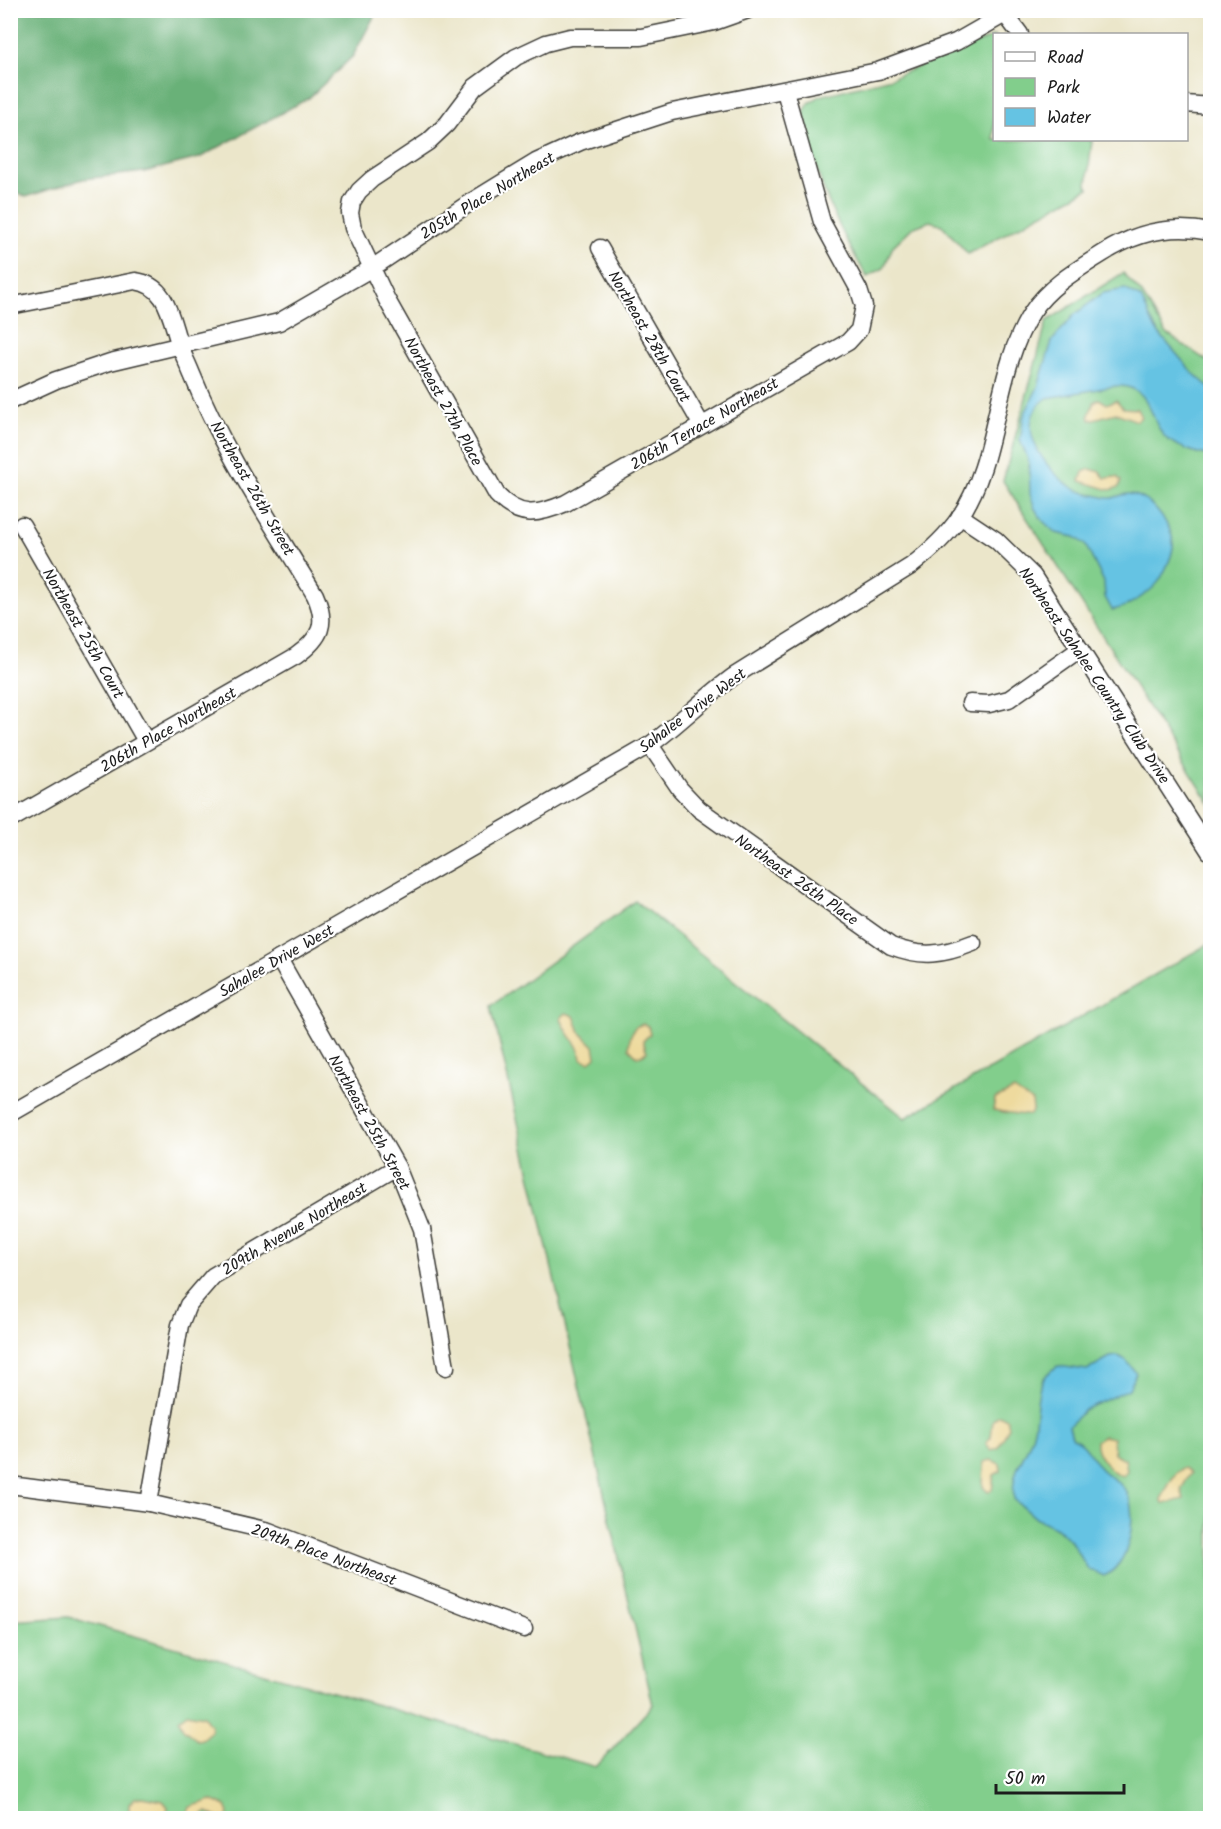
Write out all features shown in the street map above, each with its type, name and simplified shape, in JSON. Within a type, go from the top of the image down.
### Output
[{"type":"street","name":"Northeast 27th Place","points":[[535,513],[522,512],[508,506],[497,495],[387,300],[353,228],[350,213],[356,196],[372,179],[428,142],[447,124],[475,87],[495,70],[516,57],[546,43],[570,37],[641,37],[714,22],[748,10]]},
{"type":"street","name":"205th Place Northeast","points":[[10,401],[56,380],[110,362],[279,322],[372,268],[483,194],[536,162],[580,142],[672,112],[785,92],[878,71],[956,42],[1006,12]]},
{"type":"street","points":[[1006,12],[1019,33]]},
{"type":"street","name":"206th Terrace Northeast","points":[[535,513],[566,502],[848,342],[859,330],[864,306],[859,290],[822,222],[785,92]]},
{"type":"street","points":[[1188,104],[1210,106]]},
{"type":"street","name":"Sahalee Drive West","points":[[10,1114],[650,745],[734,675],[911,566],[936,546],[960,516],[979,474],[1010,361],[1033,311],[1047,294],[1071,274],[1119,243],[1152,231],[1186,227],[1210,232]]},
{"type":"street","name":"Northeast 28th Court","points":[[600,248],[701,424]]},
{"type":"street","name":"Northeast 26th Street","points":[[10,306],[135,281],[144,282],[162,296],[179,345],[221,437],[315,595],[321,609],[320,632]]},
{"type":"street","name":"Northeast Sahalee Country Club Drive","points":[[960,516],[996,540],[1033,576],[1210,852]]},
{"type":"street","name":"Northeast 25th Court","points":[[22,525],[146,741]]},
{"type":"street","name":"206th Place Northeast","points":[[10,820],[296,656],[314,641],[320,632]]},
{"type":"street","points":[[970,703],[989,704],[1009,699],[1080,649]]},
{"type":"street","name":"Northeast 26th Place","points":[[650,745],[680,789],[699,809],[891,946],[911,954],[929,956],[948,953],[974,944]]},
{"type":"street","name":"Northeast 25th Street","points":[[279,959],[397,1167],[422,1229],[446,1367]]},
{"type":"street","name":"209th Avenue Northeast","points":[[149,1503],[180,1325],[188,1305],[200,1288],[228,1266],[397,1167]]},
{"type":"street","name":"209th Place Northeast","points":[[10,1485],[149,1503],[269,1531],[524,1629]]},
{"type":"green space","points":[[10,11],[377,11],[353,56],[309,98],[199,158],[144,172],[83,179],[26,197],[11,190]]},
{"type":"green space","points":[[993,36],[993,141],[1092,141],[1087,185],[1089,188],[968,254],[942,225],[930,221],[912,228],[893,246],[884,268],[867,277],[845,238],[827,198],[813,156],[804,112],[809,103],[820,96],[891,78]]},
{"type":"green space","points":[[1123,273],[1142,294],[1166,333],[1210,363],[1210,803],[1003,481],[1047,321]]},
{"type":"green space","points":[[635,901],[905,1118],[1210,943],[1210,1818],[11,1818],[11,1621],[68,1617],[596,1767],[653,1705],[491,1006]]},
{"type":"sand","points":[[1099,399],[1107,404],[1116,400],[1123,408],[1137,409],[1141,417],[1137,421],[1116,413],[1090,420],[1089,415],[1094,402]]},
{"type":"sand","points":[[1090,469],[1100,472],[1105,478],[1117,477],[1121,481],[1119,487],[1110,490],[1080,481],[1083,472]]},
{"type":"sand","points":[[566,1013],[574,1016],[580,1032],[594,1046],[596,1057],[590,1062],[581,1059],[578,1048],[563,1024],[561,1018]]},
{"type":"sand","points":[[643,1024],[648,1026],[650,1034],[643,1041],[647,1052],[638,1057],[629,1048],[630,1037],[635,1027]]},
{"type":"sand","points":[[1014,1090],[1032,1102],[1033,1109],[1030,1115],[993,1110],[995,1099]]},
{"type":"sand","points":[[999,1415],[1007,1419],[1009,1427],[998,1448],[991,1450],[986,1443],[991,1437],[993,1420]]},
{"type":"sand","points":[[1103,1436],[1113,1438],[1114,1454],[1125,1459],[1127,1471],[1123,1476],[1109,1467],[1100,1457],[1096,1441]]},
{"type":"sand","points":[[991,1460],[1000,1464],[1001,1471],[994,1475],[992,1490],[988,1492],[983,1487],[984,1462]]},
{"type":"sand","points":[[1185,1468],[1191,1473],[1181,1489],[1184,1499],[1163,1504],[1161,1499],[1171,1481]]},
{"type":"sand","points":[[187,1713],[204,1716],[211,1726],[211,1731],[202,1739],[197,1740],[183,1729],[179,1719]]},
{"type":"sand","points":[[135,1798],[163,1801],[168,1807],[166,1816],[159,1818],[149,1813],[134,1818],[129,1811],[129,1804]]},
{"type":"sand","points":[[211,1800],[226,1806],[229,1813],[227,1818],[218,1818],[207,1812],[200,1818],[186,1818],[190,1807]]},
{"type":"water","points":[[1125,289],[1141,298],[1156,330],[1193,373],[1210,388],[1210,455],[1187,449],[1166,438],[1160,431],[1144,397],[1128,387],[1116,386],[1047,398],[1036,409],[1032,421],[1032,433],[1036,446],[1043,459],[1063,480],[1075,489],[1099,496],[1112,498],[1128,494],[1138,496],[1159,512],[1169,528],[1173,543],[1171,557],[1158,583],[1132,602],[1112,610],[1105,597],[1104,582],[1085,544],[1075,537],[1056,533],[1043,521],[1035,509],[1030,494],[1029,462],[1020,440],[1024,415],[1038,387],[1052,341],[1074,315],[1103,293]]},
{"type":"water","points":[[1118,1356],[1126,1360],[1136,1373],[1129,1389],[1084,1410],[1069,1426],[1072,1437],[1085,1447],[1103,1471],[1121,1485],[1130,1503],[1131,1527],[1126,1551],[1113,1570],[1104,1576],[1088,1569],[1070,1540],[1057,1528],[1037,1519],[1014,1499],[1013,1487],[1017,1470],[1031,1439],[1041,1383],[1047,1375],[1058,1366],[1087,1370],[1110,1357]]}]
